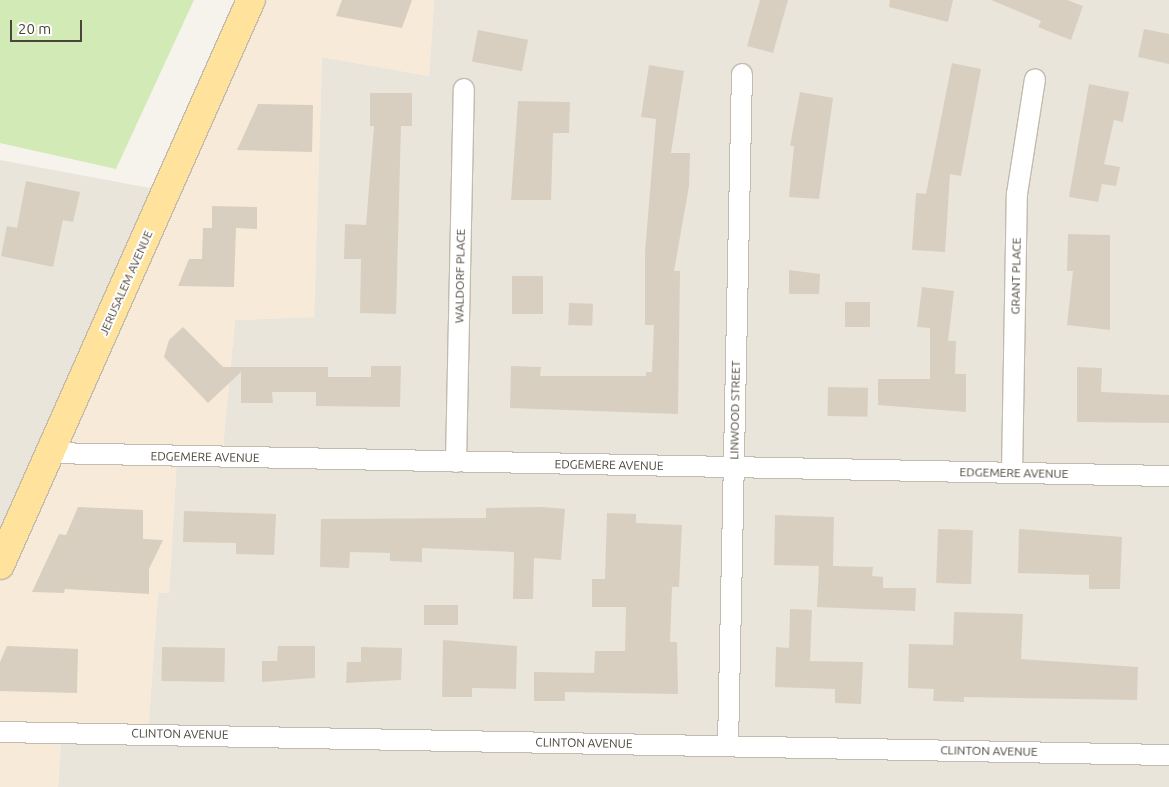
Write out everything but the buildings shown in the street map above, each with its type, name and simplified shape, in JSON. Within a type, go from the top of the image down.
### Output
[{"type":"main road","name":"JERUSALEM AVENUE","points":[[0,566],[251,0]]},
{"type":"street","name":"LINWOOD STREET","points":[[728,746],[742,74]]},
{"type":"street","name":"GRANT PLACE","points":[[1012,473],[1017,194],[1035,79]]},
{"type":"street","name":"WALDORF PLACE","points":[[456,462],[464,89]]},
{"type":"street","name":"EDGEMERE AVENUE","points":[[50,453],[1169,476]]},
{"type":"street","name":"CLINTON AVENUE","points":[[0,732],[1169,755]]},
{"type":"shaded area","points":[[251,0],[434,0],[429,76],[322,57],[314,317],[235,320],[222,457],[177,456],[169,593],[158,593],[148,734],[62,732],[58,787],[0,787],[0,565]]},
{"type":"shaded area","points":[[434,0],[1169,0],[1169,787],[58,787],[61,732],[148,733],[158,592],[169,592],[177,456],[222,457],[235,320],[314,317],[322,57],[429,76]]},
{"type":"shaded area","points":[[0,160],[166,191],[0,565]]},
{"type":"green space","points":[[0,0],[194,0],[116,169],[0,143]]}]
